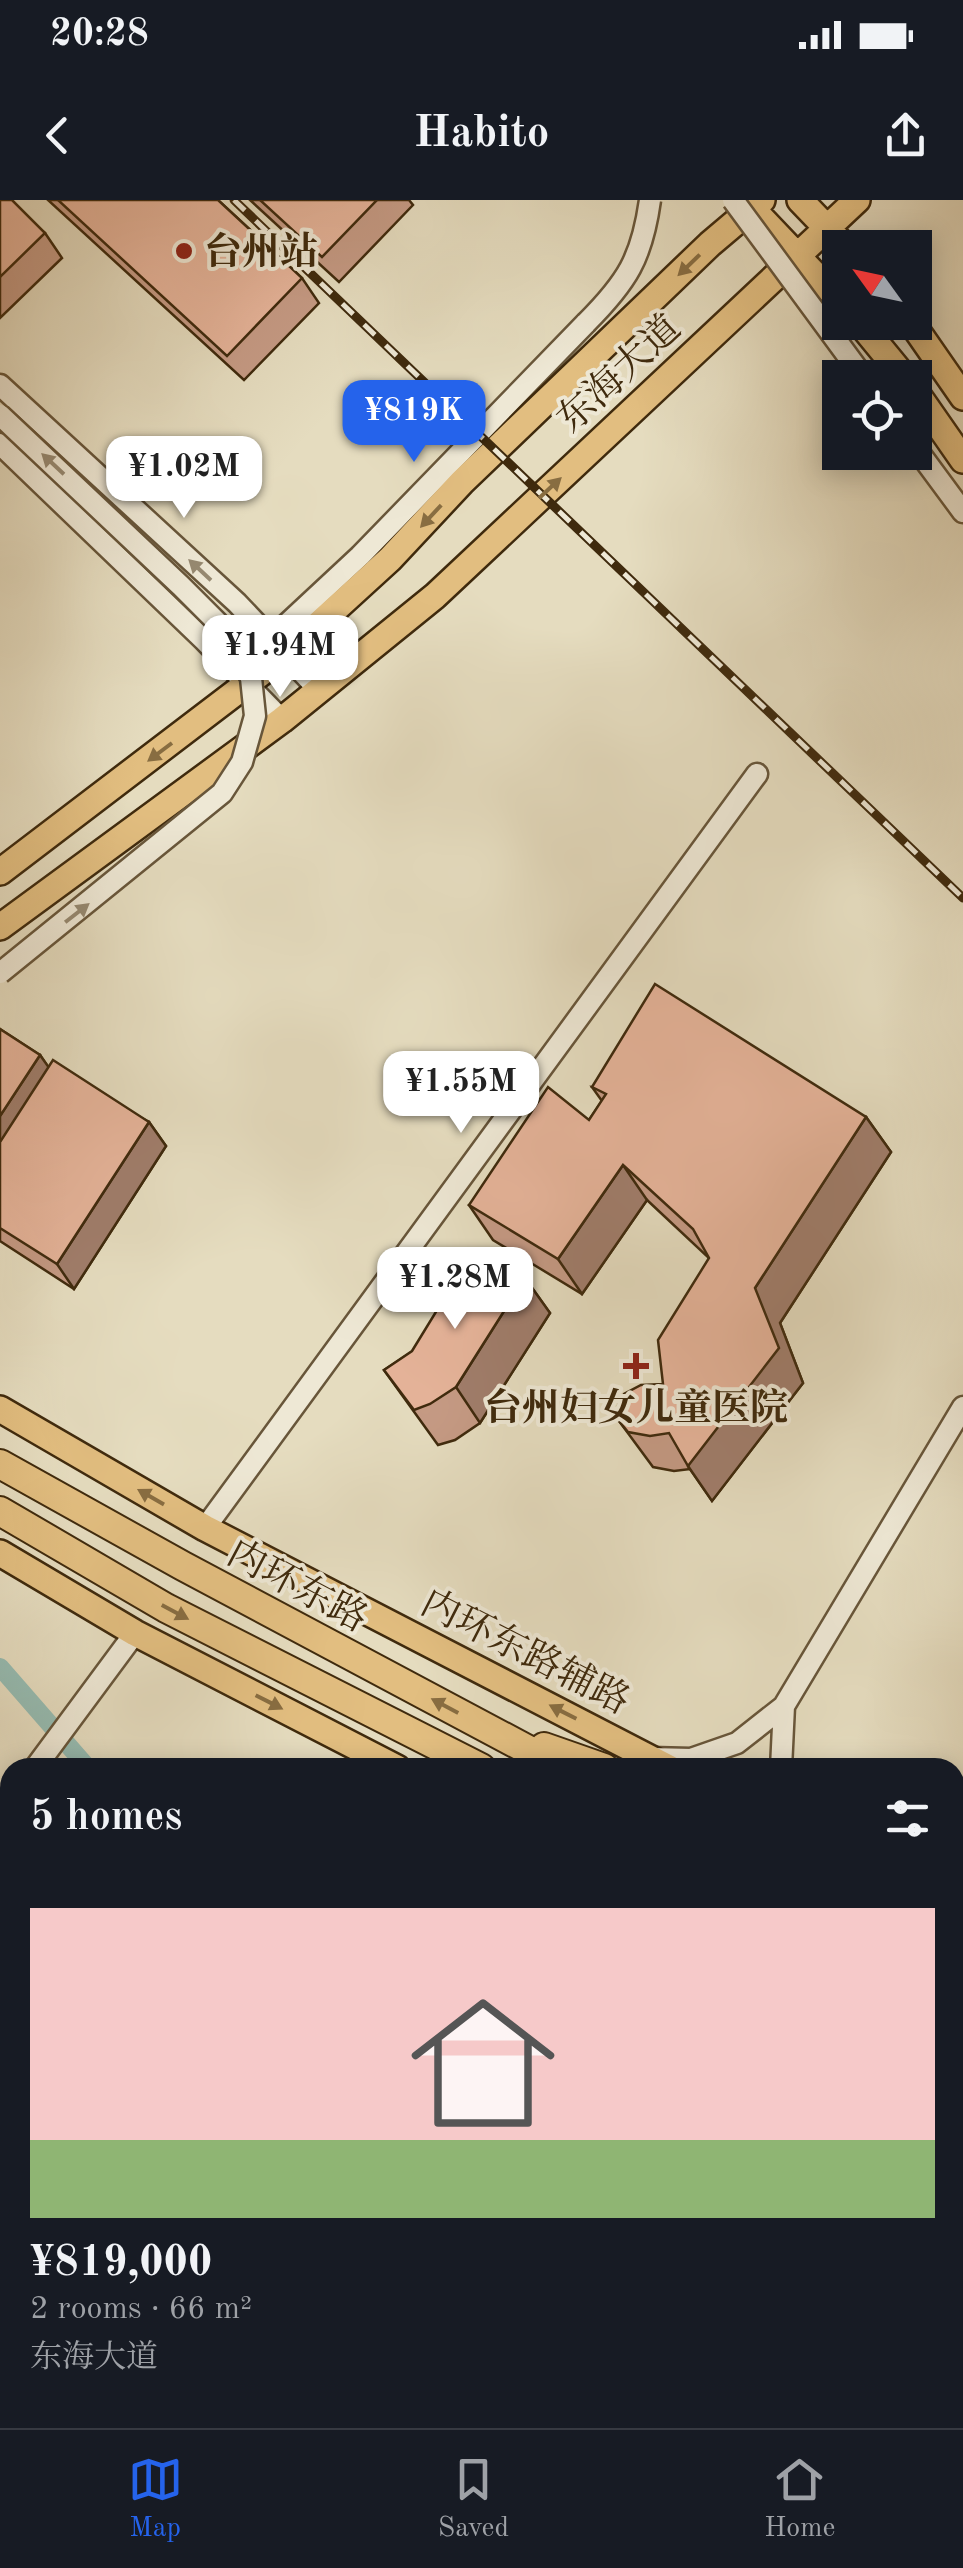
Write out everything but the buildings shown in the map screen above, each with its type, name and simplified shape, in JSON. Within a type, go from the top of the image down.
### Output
[{"type":"highway","name":"内环东路","points":[[0,1464],[543,1758]]},
{"type":"highway","name":"内环东路","points":[[0,1511],[166,1608],[461,1758]]},
{"type":"highway","points":[[498,1735],[583,1758]]},
{"type":"main road","points":[[800,200],[829,230]]},
{"type":"main road","name":"东海大道","points":[[841,230],[857,200]]},
{"type":"main road","points":[[749,202],[822,281]]},
{"type":"main road","name":"东海大道","points":[[0,872],[249,685],[279,646],[390,559],[462,482],[749,202]]},
{"type":"main road","name":"东海大道","points":[[0,927],[282,720],[435,596],[799,255],[822,245]]},
{"type":"main road","points":[[874,340],[891,360]]},
{"type":"main road","points":[[924,340],[963,396]]},
{"type":"main road","points":[[932,415],[963,460]]},
{"type":"main road","name":"内环东路辅路","points":[[0,1408],[205,1528],[649,1758]]},
{"type":"main road","points":[[0,1553],[135,1633],[378,1758]]},
{"type":"street","points":[[279,646],[360,556],[604,305],[636,261],[650,200]]},
{"type":"street","points":[[749,202],[852,360]]},
{"type":"street","points":[[3,393],[279,646],[318,689]]},
{"type":"street","points":[[0,415],[217,622],[251,678],[255,716],[242,762],[222,793],[0,973]]},
{"type":"street","points":[[0,444],[282,720]]},
{"type":"street","points":[[932,470],[963,512]]},
{"type":"street","points":[[205,1528],[756,774]]},
{"type":"street","points":[[695,1758],[737,1743],[784,1706],[963,1407]]},
{"type":"street","points":[[43,1758],[135,1633]]},
{"type":"street","points":[[781,1758],[784,1706]]},
{"type":"waterway","points":[[0,1667],[79,1758]]},
{"type":"railway","points":[[234,200],[963,898]]},
{"type":"place","name":"台州站","points":[[184,251]]},
{"type":"place","name":"台州妇女儿童医院","points":[[636,1366]]}]
